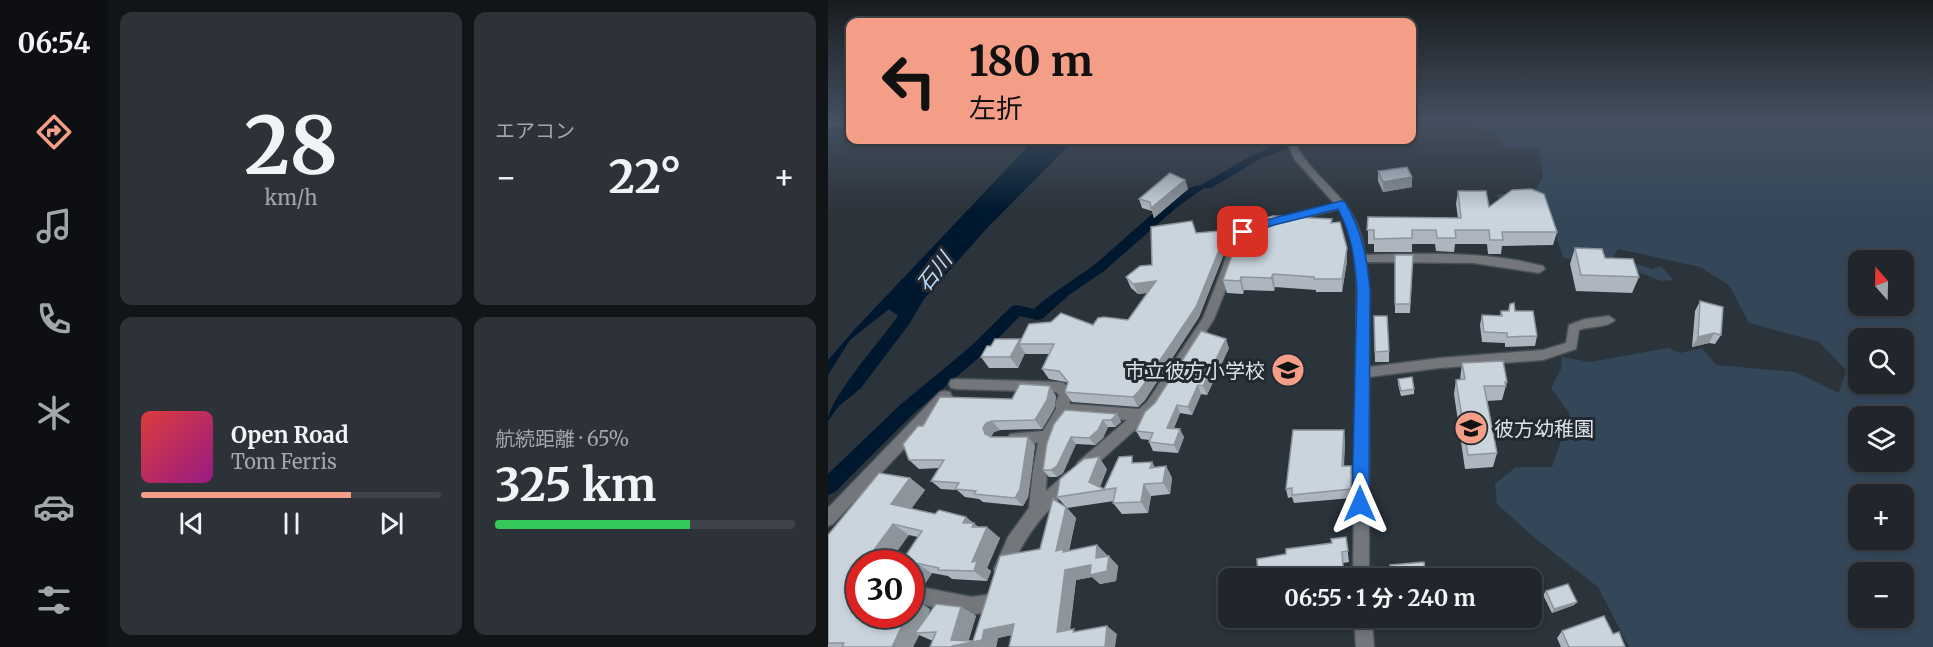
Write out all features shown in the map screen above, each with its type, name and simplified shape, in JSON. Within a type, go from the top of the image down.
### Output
[{"type":"street","points":[[1294,150],[1341,205],[1353,227],[1361,259],[1364,290],[1361,568]]},
{"type":"street","points":[[985,622],[1006,557],[1017,535],[1037,510],[1152,406],[1208,319],[1236,242],[1243,232],[1265,224],[1341,205]]},
{"type":"street","points":[[1361,259],[1463,259],[1507,262],[1539,269]]},
{"type":"street","points":[[1362,373],[1440,363],[1543,355],[1572,346],[1573,328],[1585,323],[1609,320]]},
{"type":"street","points":[[956,384],[1059,387],[1066,394],[1062,404],[1063,410],[1052,423],[1047,437],[1037,510]]},
{"type":"street","points":[[828,519],[945,396]]},
{"type":"street","points":[[1063,410],[1143,415]]},
{"type":"street","points":[[1000,438],[1047,437]]},
{"type":"street","points":[[924,596],[972,606],[991,603]]},
{"type":"street","points":[[1364,628],[1365,647]]},
{"type":"shaded area","points":[[1539,150],[1933,150],[1933,647],[1629,647],[1598,587],[1536,539],[1497,504],[1495,484],[1516,467],[1552,467],[1570,414],[1551,388],[1561,369],[1562,357],[1590,362],[1668,348],[1680,353],[1702,348],[1716,365],[1795,372],[1839,393],[1846,370],[1819,342],[1749,323],[1729,285],[1700,267],[1618,249],[1613,257],[1652,269],[1661,266],[1673,280],[1661,281],[1621,265],[1563,258],[1546,201],[1499,200],[1497,194],[1533,193],[1543,177]]},
{"type":"water","name":"石川","points":[[1024,150],[1064,150],[988,227],[924,299],[910,323],[861,388],[839,406],[828,421],[830,411],[846,384],[898,316],[889,309],[850,340],[828,375],[828,360]]},
{"type":"building","points":[[1407,167],[1412,177],[1383,182],[1378,171]]},
{"type":"building","points":[[1170,173],[1185,180],[1151,208],[1150,202],[1139,199]]},
{"type":"building","points":[[1531,189],[1544,194],[1557,232],[1502,232],[1503,240],[1490,240],[1489,230],[1455,230],[1456,238],[1437,238],[1436,230],[1412,230],[1412,238],[1374,239],[1374,230],[1367,230],[1368,217],[1461,218],[1458,191],[1486,191],[1489,207],[1512,190]]},
{"type":"building","points":[[1273,216],[1332,219],[1331,223],[1340,222],[1347,248],[1342,279],[1314,279],[1314,277],[1273,274],[1271,278],[1241,277],[1240,281],[1223,280],[1239,235],[1246,223],[1254,223]]},
{"type":"building","points":[[1192,221],[1196,233],[1219,231],[1219,239],[1224,238],[1196,307],[1140,390],[1133,397],[1065,392],[1068,382],[1059,371],[1042,369],[1054,344],[1019,344],[1029,324],[1051,322],[1061,313],[1093,325],[1098,318],[1104,317],[1128,320],[1156,281],[1133,284],[1126,277],[1140,266],[1152,265],[1151,227]]},
{"type":"building","points":[[1575,248],[1602,249],[1605,258],[1633,259],[1639,277],[1581,275]]},
{"type":"building","points":[[1395,255],[1413,255],[1410,304],[1395,304]]},
{"type":"building","points":[[1700,301],[1723,307],[1721,335],[1714,333],[1698,337]]},
{"type":"building","points":[[1514,303],[1515,311],[1533,311],[1537,336],[1507,337],[1507,333],[1484,332],[1482,315],[1502,316],[1501,311],[1509,311],[1510,304]]},
{"type":"building","points":[[1374,316],[1387,316],[1389,351],[1375,352]]},
{"type":"building","points":[[1201,331],[1226,339],[1203,386],[1198,385],[1188,407],[1177,405],[1167,428],[1180,429],[1174,445],[1149,442],[1153,433],[1136,431],[1145,412],[1155,403]]},
{"type":"building","points":[[995,339],[1020,339],[1010,357],[981,357],[987,346],[991,346]]},
{"type":"building","points":[[1503,361],[1506,386],[1484,386],[1497,453],[1468,455],[1456,380],[1465,379],[1462,363]]},
{"type":"building","points":[[1412,377],[1414,389],[1401,391],[1398,379]]},
{"type":"building","points":[[1020,384],[1050,386],[1047,400],[1035,420],[992,421],[986,423],[983,428],[985,434],[991,437],[1028,437],[1020,489],[1015,498],[974,494],[976,491],[955,489],[959,483],[931,481],[944,460],[909,460],[903,444],[918,426],[923,426],[940,397],[1012,399]]},
{"type":"building","points":[[1065,410],[1117,414],[1111,420],[1103,420],[1098,430],[1089,438],[1071,437],[1057,466],[1051,470],[1043,470],[1047,443],[1054,424]]},
{"type":"building","points":[[1293,430],[1344,430],[1342,466],[1351,466],[1351,489],[1292,495],[1292,488],[1286,489]]},
{"type":"building","points":[[1132,456],[1132,463],[1152,462],[1150,468],[1166,466],[1163,483],[1144,484],[1141,502],[1113,503],[1116,488],[1057,497],[1060,479],[1084,459],[1099,457],[1089,482],[1104,489],[1119,457]]},
{"type":"building","points":[[879,473],[910,478],[891,504],[935,514],[939,510],[966,517],[963,523],[974,523],[972,527],[987,527],[972,562],[977,561],[974,571],[938,570],[939,568],[924,565],[924,550],[909,550],[922,531],[893,524],[874,550],[846,550],[846,628],[901,628],[892,647],[842,647],[844,643],[828,643],[828,535]]},
{"type":"building","points":[[1053,499],[1066,507],[1056,551],[1063,549],[1063,552],[1097,545],[1096,558],[1109,556],[1107,571],[1090,575],[1091,565],[1065,570],[1057,632],[1074,629],[1073,632],[1107,626],[1105,647],[1009,647],[1014,624],[984,630],[982,640],[952,647],[930,647],[936,632],[915,633],[919,628],[924,628],[924,621],[936,604],[961,607],[951,640],[973,641],[1000,556],[1040,549]]},
{"type":"building","points":[[1346,537],[1348,551],[1342,552],[1343,568],[1257,568],[1257,559],[1286,554],[1286,549],[1332,543],[1331,539]]},
{"type":"building","points":[[1424,562],[1425,568],[1390,568],[1390,565]]},
{"type":"building","points":[[1568,584],[1577,602],[1554,609],[1546,591]]},
{"type":"building","points":[[1604,616],[1613,634],[1619,632],[1625,647],[1569,647],[1562,631]]},
{"type":"waterway","points":[[1207,185],[1258,156],[1274,150]]},
{"type":"waterway","points":[[828,486],[906,410],[976,351],[1017,310],[1037,315],[1064,291],[1099,268],[1172,205],[1198,188]]},
{"type":"place","name":"市立彼方小学校","points":[[1288,370]]},
{"type":"place","name":"彼方幼稚園","points":[[1471,428]]},
{"type":"route","points":[[1243,232],[1341,205],[1353,227],[1361,259],[1364,290],[1360,504]]}]
